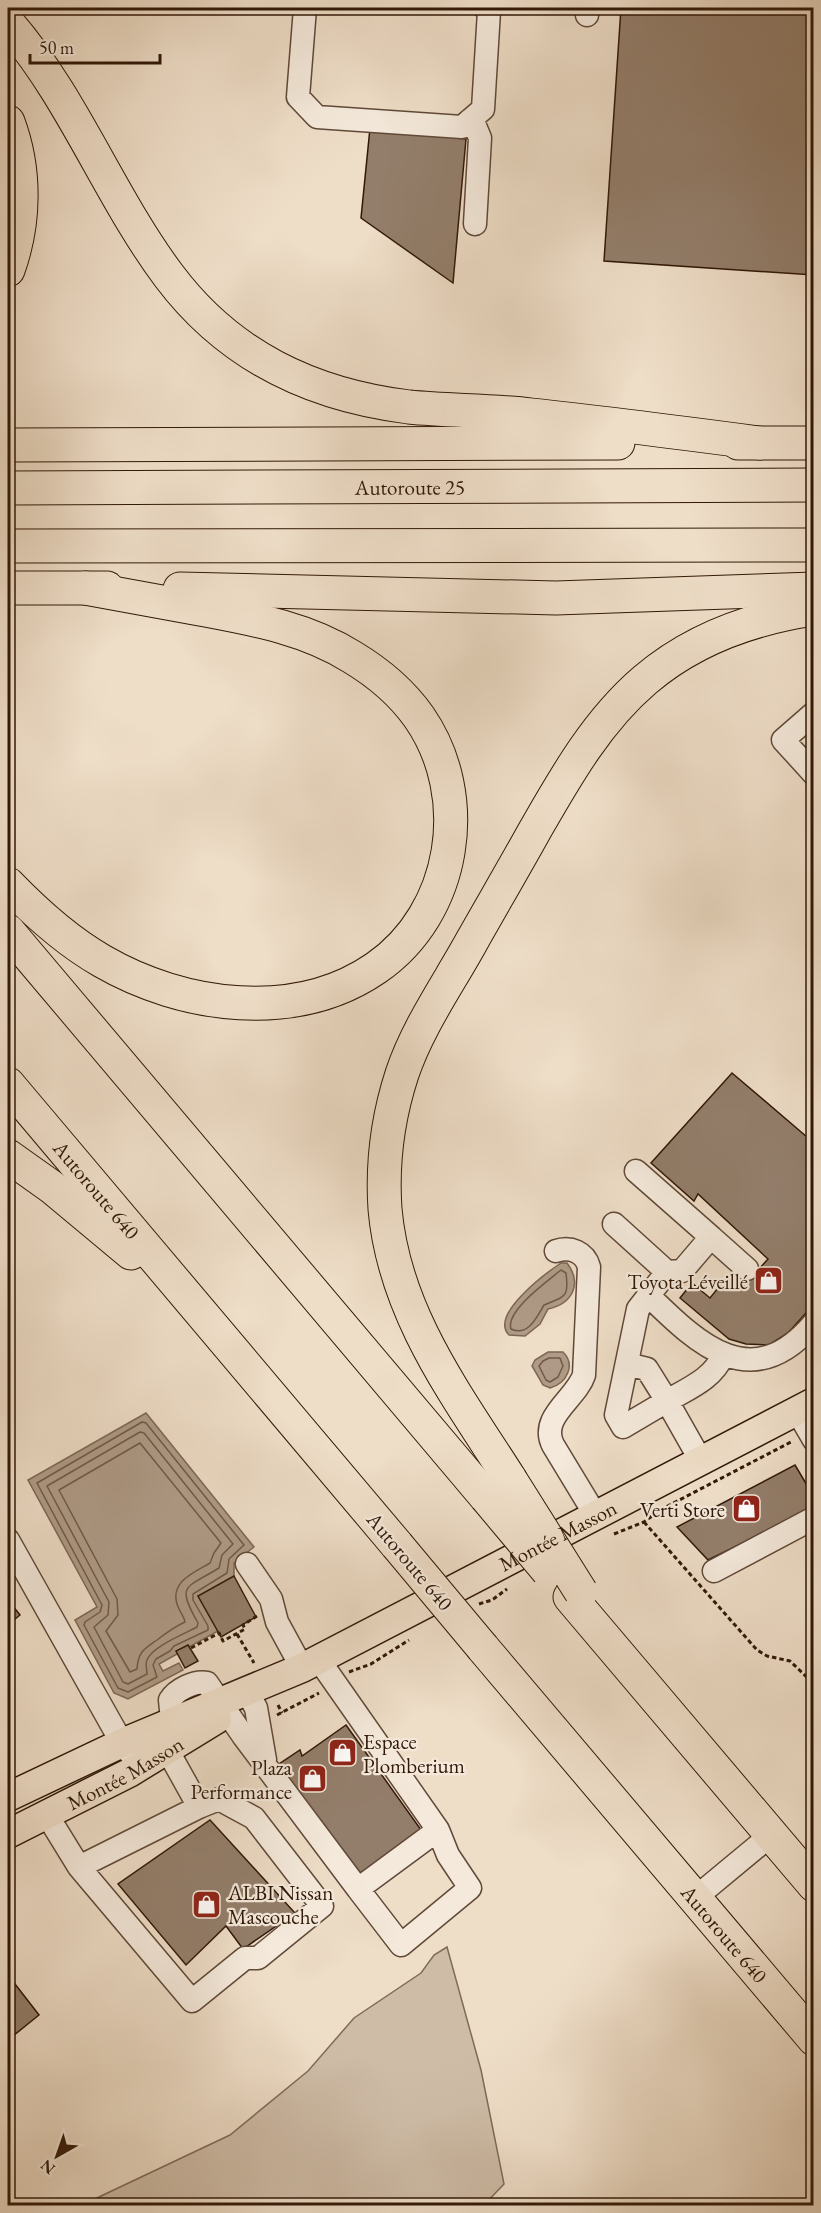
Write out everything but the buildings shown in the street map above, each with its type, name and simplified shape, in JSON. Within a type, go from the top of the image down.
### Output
[{"type":"highway","points":[[8,23],[46,74],[146,243],[169,276],[218,330],[272,366],[328,390],[386,403],[435,409],[528,414],[759,443]]},
{"type":"highway","points":[[8,122],[18,162],[21,204],[15,247],[8,270]]},
{"type":"highway","points":[[8,445],[813,443]]},
{"type":"highway","name":"Autoroute 25","points":[[8,488],[813,485]]},
{"type":"highway","points":[[8,546],[813,545]]},
{"type":"highway","points":[[297,591],[516,587],[813,563]]},
{"type":"highway","points":[[8,588],[297,591],[556,598],[813,589]]},
{"type":"highway","points":[[8,884],[50,923],[85,951],[138,979],[174,991],[215,999],[257,1004],[276,1003],[314,997],[332,991],[348,985],[378,967],[401,946],[421,922],[437,891],[448,858],[451,823],[449,796],[438,752],[419,717],[394,689],[365,665],[310,636],[268,623],[85,588]]},
{"type":"highway","points":[[498,1488],[458,1401],[434,1360],[410,1309],[396,1272],[388,1230],[385,1188],[391,1117],[403,1073],[421,1031],[556,793],[588,743],[610,716],[645,680],[694,646],[749,623],[813,609]]},
{"type":"highway","points":[[8,931],[498,1488],[622,1658],[813,1885]]},
{"type":"highway","name":"Autoroute 640","points":[[8,1084],[813,2039]]},
{"type":"highway","points":[[8,1156],[53,1188],[199,1310]]},
{"type":"main road","name":"Montée Masson","points":[[8,1833],[137,1768],[171,1735],[258,1690],[310,1672],[596,1516],[809,1406]]},
{"type":"main road","name":"Montée Masson","points":[[8,1797],[122,1743],[171,1735]]},
{"type":"lane","points":[[305,8],[298,97],[316,117],[462,127],[483,109],[489,11],[485,8]]},
{"type":"lane","points":[[470,120],[480,138],[475,224]]},
{"type":"lane","points":[[813,713],[783,740],[813,774]]},
{"type":"lane","points":[[636,1171],[747,1269]]},
{"type":"lane","points":[[614,1224],[667,1272],[682,1271],[711,1237]]},
{"type":"lane","points":[[556,1251],[576,1250],[587,1260],[589,1267],[584,1374],[577,1389],[552,1421],[549,1433],[553,1445],[596,1516]]},
{"type":"lane","points":[[667,1272],[638,1309],[616,1415],[623,1427],[712,1374],[723,1355]]},
{"type":"lane","points":[[648,1295],[694,1337],[723,1355],[750,1359],[774,1354],[798,1338],[813,1323]]},
{"type":"lane","points":[[627,1364],[647,1369],[700,1461]]},
{"type":"lane","points":[[809,1406],[813,1440]]},
{"type":"lane","points":[[714,1571],[813,1518]]},
{"type":"lane","points":[[8,1540],[122,1743],[129,1750],[137,1768]]},
{"type":"lane","points":[[224,1708],[401,1944],[470,1888],[448,1855],[438,1830],[310,1672],[277,1622],[271,1599],[247,1564]]},
{"type":"lane","points":[[258,1690],[256,1708],[262,1752],[270,1772]]},
{"type":"lane","points":[[171,1735],[199,1807]]},
{"type":"lane","points":[[47,1815],[78,1867],[192,2001],[245,1958],[258,1958],[322,1906],[254,1818],[219,1799],[78,1867]]},
{"type":"lane","points":[[358,1889],[438,1830]]},
{"type":"lane","points":[[695,1898],[771,1834]]},
{"type":"path","points":[[644,1522],[757,1650],[766,1656],[790,1660],[813,1684]]},
{"type":"path","points":[[191,1648],[219,1633],[223,1641],[245,1629],[243,1625],[256,1617]]},
{"type":"path","points":[[237,1634],[258,1690],[282,1713]]},
{"type":"path","points":[[310,1672],[315,1695]]},
{"type":"path","points":[[274,1717],[326,1688]]},
{"type":"shaded area","points":[[447,1947],[481,2070],[504,2184],[484,2205],[82,2205],[230,2135],[308,2071],[354,2018],[421,1973],[434,1955]]},
{"type":"water","points":[[561,1263],[567,1263],[574,1278],[569,1298],[548,1309],[540,1324],[525,1336],[509,1335],[505,1327],[513,1306],[533,1285]]},
{"type":"water","points":[[548,1352],[563,1352],[569,1362],[565,1378],[550,1388],[543,1385],[532,1366],[535,1360]]},
{"type":"water","points":[[146,1413],[254,1547],[234,1563],[234,1576],[198,1596],[218,1631],[177,1651],[177,1654],[159,1664],[163,1671],[179,1663],[183,1670],[128,1699],[114,1693],[75,1620],[97,1607],[28,1480]]},
{"type":"place","name":"Toyota Léveillé","points":[[769,1281]]},
{"type":"place","name":"Verti Store","points":[[746,1509]]},
{"type":"place","name":"Espace Plomberium","points":[[342,1753]]},
{"type":"place","name":"Plaza Performance","points":[[313,1779]]},
{"type":"place","name":"ALBI Nissan Mascouche","points":[[207,1904]]}]
